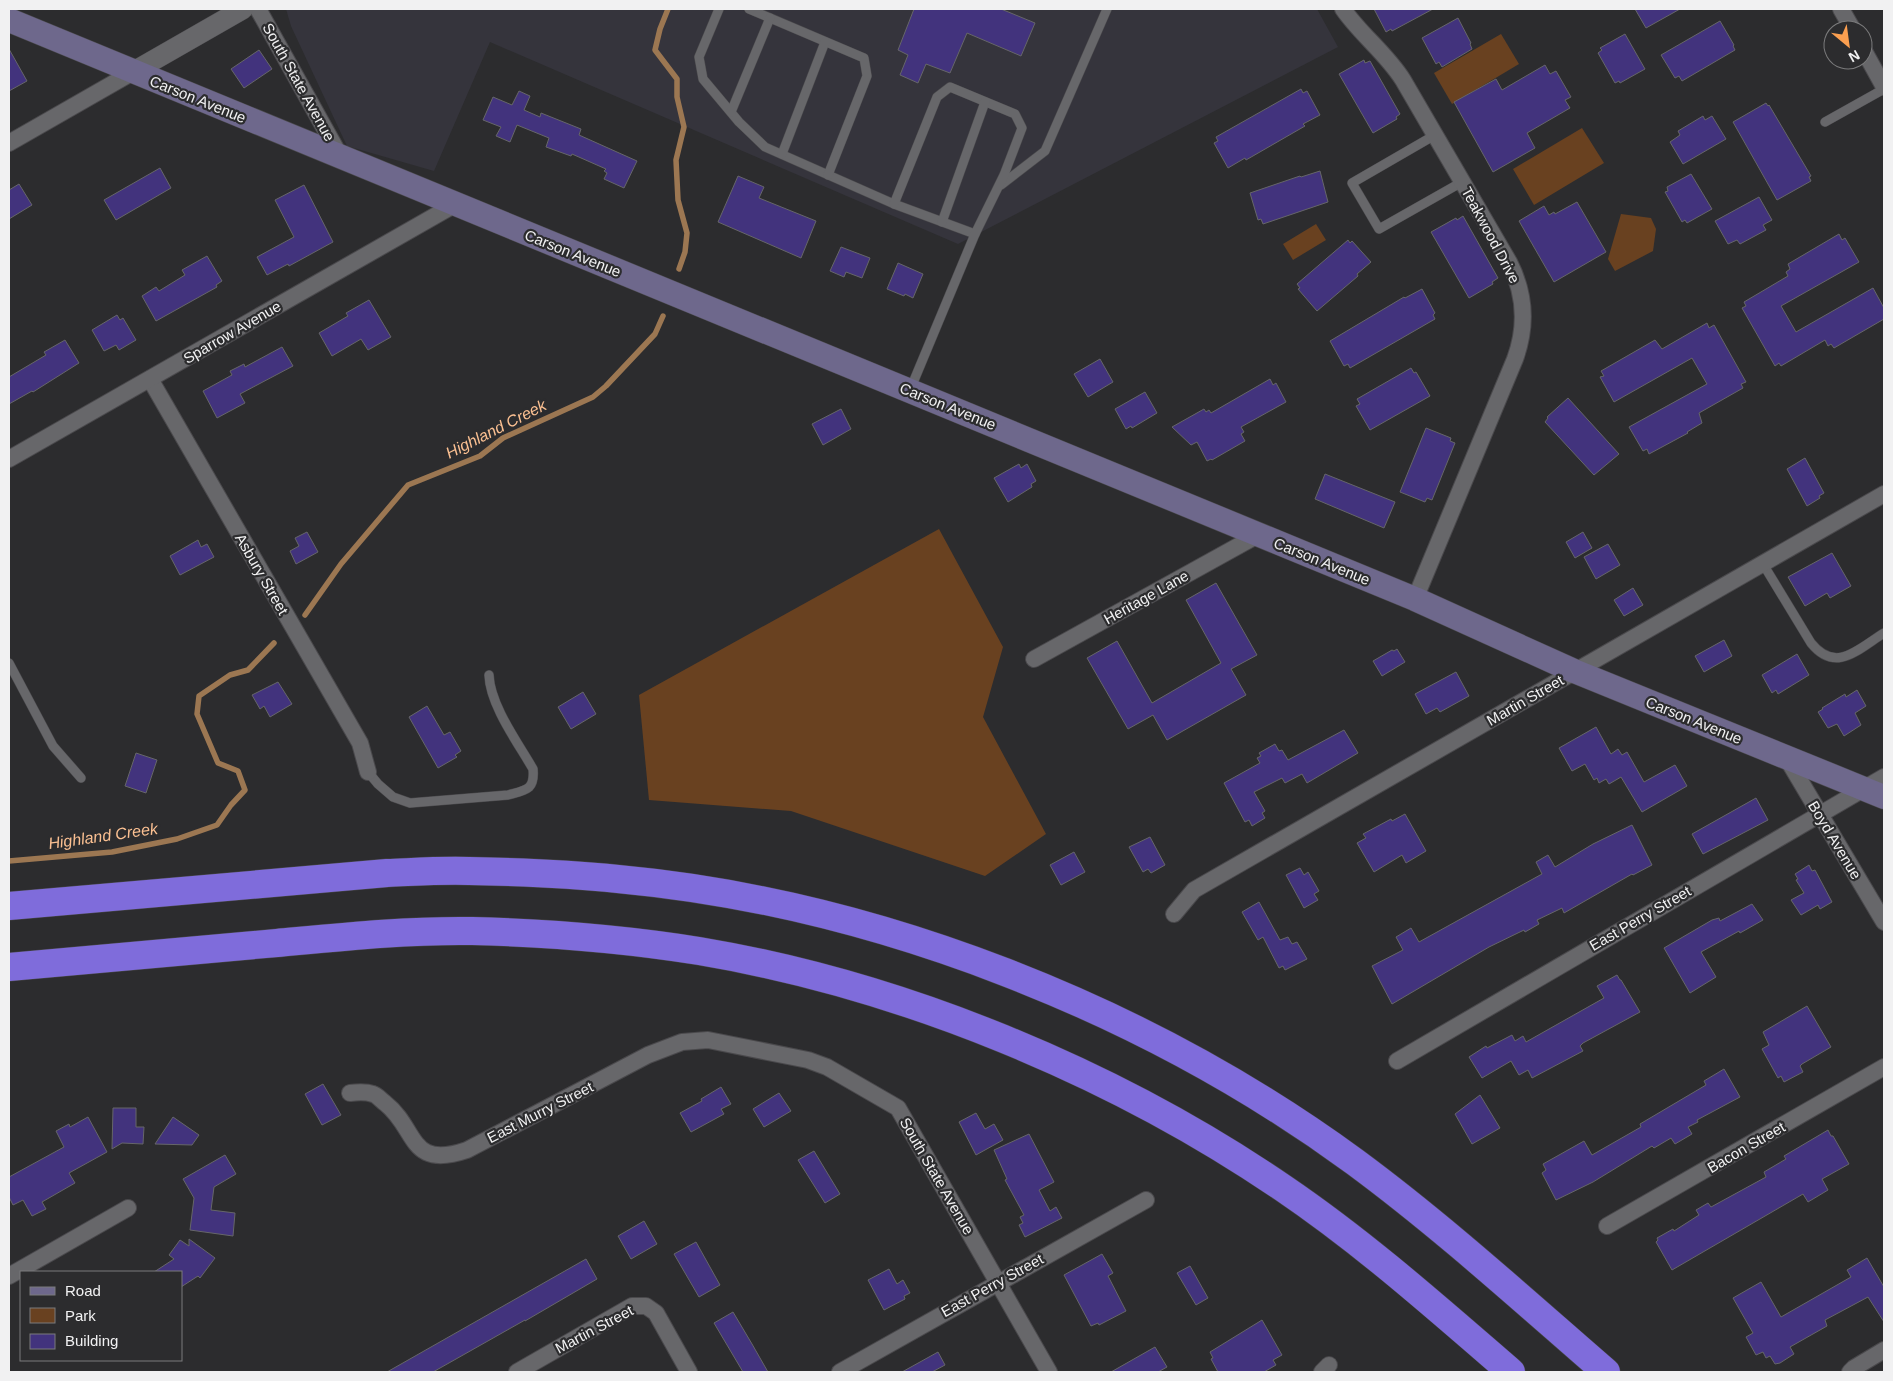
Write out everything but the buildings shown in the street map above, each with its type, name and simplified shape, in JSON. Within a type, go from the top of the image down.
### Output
[{"type":"highway","points":[[9,906],[387,873],[445,871],[515,872],[620,879],[712,891],[802,910],[881,930],[993,968],[1096,1011],[1179,1052],[1258,1098],[1356,1163],[1447,1235],[1606,1372]]},
{"type":"highway","points":[[9,967],[349,937],[474,931],[531,933],[638,942],[701,951],[776,966],[829,980],[889,997],[1012,1043],[1103,1084],[1178,1122],[1278,1185],[1347,1234],[1400,1276],[1511,1372]]},
{"type":"main road","name":"Carson Avenue","points":[[9,20],[1415,599],[1574,671],[1874,793]]},
{"type":"street","points":[[9,143],[243,9]]},
{"type":"street","name":"South State Avenue","points":[[258,9],[340,156]]},
{"type":"street","name":"Teakwood Drive","points":[[1343,9],[1363,34],[1395,67],[1516,277],[1522,301],[1523,327],[1521,344],[1415,599]]},
{"type":"street","points":[[1841,9],[1847,20]]},
{"type":"street","points":[[1873,68],[1884,88]]},
{"type":"street","name":"Sparrow Avenue","points":[[9,459],[454,204]]},
{"type":"street","name":"Asbury Street","points":[[150,379],[360,743],[368,772]]},
{"type":"street","name":"Martin Street","points":[[1174,914],[1194,890],[1884,494]]},
{"type":"street","name":"Heritage Lane","points":[[1034,659],[1258,535]]},
{"type":"street","name":"Boyd Avenue","points":[[1786,757],[1884,922]]},
{"type":"street","name":"East Perry Street","points":[[1397,1061],[1820,814],[1874,793],[1884,777]]},
{"type":"street","name":"South State Avenue","points":[[648,1055],[682,1042],[708,1040],[808,1060],[827,1067],[898,1108],[1049,1372]]},
{"type":"street","name":"East Murry Street","points":[[350,1093],[374,1094],[389,1106],[413,1141],[427,1153],[452,1155],[468,1150],[648,1055]]},
{"type":"street","name":"Bacon Street","points":[[1607,1226],[1884,1067]]},
{"type":"street","name":"East Perry Street","points":[[840,1372],[1146,1200]]},
{"type":"street","points":[[9,1276],[128,1208]]},
{"type":"street","name":"Martin Street","points":[[517,1372],[632,1306],[646,1306],[656,1314],[689,1372]]},
{"type":"street","points":[[1850,1372],[1884,1350]]},
{"type":"lane","points":[[719,9],[699,57],[703,79],[731,112],[765,147],[894,204],[975,234]]},
{"type":"lane","points":[[749,9],[864,58],[867,76],[828,175]]},
{"type":"lane","points":[[998,187],[1045,151],[1107,9]]},
{"type":"lane","points":[[731,112],[770,18]]},
{"type":"lane","points":[[782,154],[826,42]]},
{"type":"lane","points":[[894,204],[937,97],[950,87],[1015,114],[1022,128],[998,187],[975,234],[910,390]]},
{"type":"lane","points":[[1825,122],[1884,88]]},
{"type":"lane","points":[[942,222],[985,102]]},
{"type":"lane","points":[[1435,134],[1352,182],[1379,229],[1462,182]]},
{"type":"lane","points":[[1763,564],[1818,653],[1832,659],[1843,657],[1884,633]]},
{"type":"lane","points":[[9,663],[53,746],[81,778]]},
{"type":"lane","points":[[368,772],[392,797],[410,804],[508,795],[523,791],[532,786],[534,780],[533,769],[494,700],[489,687],[489,675]]},
{"type":"shaded area","points":[[286,9],[1317,9],[1338,47],[958,244],[490,42],[434,171],[347,146],[291,26]]},
{"type":"green space","points":[[1501,34],[1519,64],[1452,104],[1434,73]]},
{"type":"green space","points":[[1582,128],[1604,163],[1534,205],[1513,169]]},
{"type":"green space","points":[[1621,214],[1651,218],[1656,229],[1653,251],[1615,271],[1608,259]]},
{"type":"green space","points":[[1316,224],[1326,240],[1293,260],[1283,244]]},
{"type":"green space","points":[[939,529],[1003,647],[983,717],[1046,834],[985,876],[791,811],[649,800],[639,695]]},
{"type":"waterway","name":"Highland Creek","points":[[668,9],[660,29],[655,50],[677,79],[677,97],[684,127],[676,160],[678,200],[687,233],[685,252],[679,269]]},
{"type":"waterway","name":"Highland Creek","points":[[305,615],[341,564],[408,485],[480,456],[503,438],[593,397],[606,386],[655,334],[663,316]]},
{"type":"waterway","name":"Highland Creek","points":[[9,861],[112,852],[177,839],[217,825],[231,805],[245,790],[238,771],[218,763],[197,714],[199,696],[230,675],[248,670],[274,643]]}]
